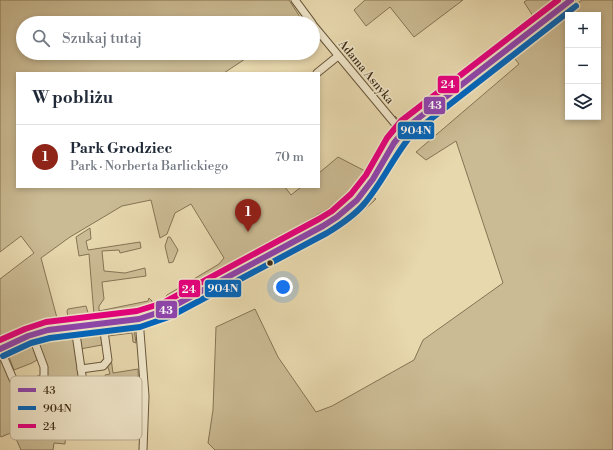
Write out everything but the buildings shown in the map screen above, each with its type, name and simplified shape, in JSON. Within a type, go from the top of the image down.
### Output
[{"type":"street","name":"Adama Asnyka","points":[[295,0],[306,16]]},
{"type":"street","points":[[12,376],[0,349],[32,335],[48,330],[139,319],[166,310],[323,226],[337,217],[357,200],[367,188],[402,132],[427,110],[571,0]]},
{"type":"street","name":"Adama Asnyka","points":[[320,34],[402,132]]},
{"type":"street","points":[[318,72],[338,56]]},
{"type":"street","points":[[139,319],[145,396],[142,450]]},
{"type":"street","points":[[81,369],[103,366],[108,360],[103,324]]},
{"type":"street","points":[[75,326],[82,376]]},
{"type":"street","points":[[32,335],[44,368],[44,376]]},
{"type":"shaded area","points":[[0,0],[289,0],[299,16],[16,16],[16,60],[244,60],[226,72],[16,72],[16,188],[286,188],[291,195],[300,188],[320,188],[320,172],[338,157],[367,172],[358,186],[336,204],[190,289],[294,233],[295,235],[176,300],[174,297],[169,300],[169,304],[162,307],[159,306],[167,295],[219,264],[224,258],[191,204],[175,213],[167,234],[160,238],[151,200],[122,206],[70,237],[41,258],[57,318],[45,322],[63,321],[63,323],[33,330],[0,344],[0,342],[35,326],[34,325],[0,339],[0,279],[34,253],[21,236],[0,252]]},
{"type":"shaded area","points":[[365,0],[463,0],[414,37],[390,7],[366,26],[354,10]]},
{"type":"shaded area","points":[[527,0],[554,0],[533,16],[524,2]]},
{"type":"shaded area","points":[[582,0],[613,0],[613,450],[215,450],[208,443],[213,410],[216,327],[255,309],[278,357],[316,412],[332,406],[414,360],[423,340],[503,283],[456,141],[426,160],[416,152],[519,64],[511,54],[538,31]]},
{"type":"shaded area","points":[[454,77],[455,79],[401,123],[399,124],[394,118],[395,116],[399,120]]},
{"type":"shaded area","points":[[373,168],[374,170],[369,179],[351,200],[319,222],[318,219],[342,203],[356,191]]},
{"type":"shaded area","points":[[369,195],[376,199],[353,220],[349,214],[359,207]]},
{"type":"shaded area","points":[[90,228],[91,239],[86,241],[88,250],[140,242],[141,248],[120,253],[119,250],[102,251],[104,271],[125,273],[145,268],[146,276],[102,282],[104,299],[99,306],[99,311],[148,301],[149,298],[153,305],[130,311],[94,315],[89,254],[79,256],[76,237]]},
{"type":"shaded area","points":[[168,237],[170,237],[178,250],[173,262],[169,263],[165,246]]},
{"type":"shaded area","points":[[86,306],[89,316],[68,318],[68,309]]},
{"type":"shaded area","points":[[134,328],[136,343],[133,342],[132,333],[108,336],[113,373],[138,369],[138,376],[105,376],[110,374],[107,364],[106,330]]},
{"type":"shaded area","points":[[100,331],[102,345],[80,349],[78,333]]},
{"type":"shaded area","points":[[73,334],[78,376],[45,376],[36,340]]},
{"type":"shaded area","points":[[31,342],[37,360],[14,370],[7,352]]},
{"type":"shaded area","points":[[0,357],[10,376],[10,433],[1,437],[0,436]]},
{"type":"shaded area","points":[[17,440],[65,440],[65,444],[54,443],[53,450],[21,450]]},
{"type":"transit line","name":"24","points":[[0,340],[46,322],[137,311],[163,303],[319,219],[332,211],[351,194],[366,175],[387,138],[401,121],[558,0]]},
{"type":"transit line","name":"43","points":[[0,349],[28,336],[48,330],[139,319],[166,310],[323,226],[337,217],[357,200],[373,179],[394,143],[407,127],[571,0]]},
{"type":"transit line","name":"904N","points":[[3,356],[31,343],[50,338],[140,327],[169,317],[327,233],[351,216],[371,196],[400,150],[413,133],[576,6]]},
{"type":"place","name":"Park Grodziec","points":[[248,232]]}]
